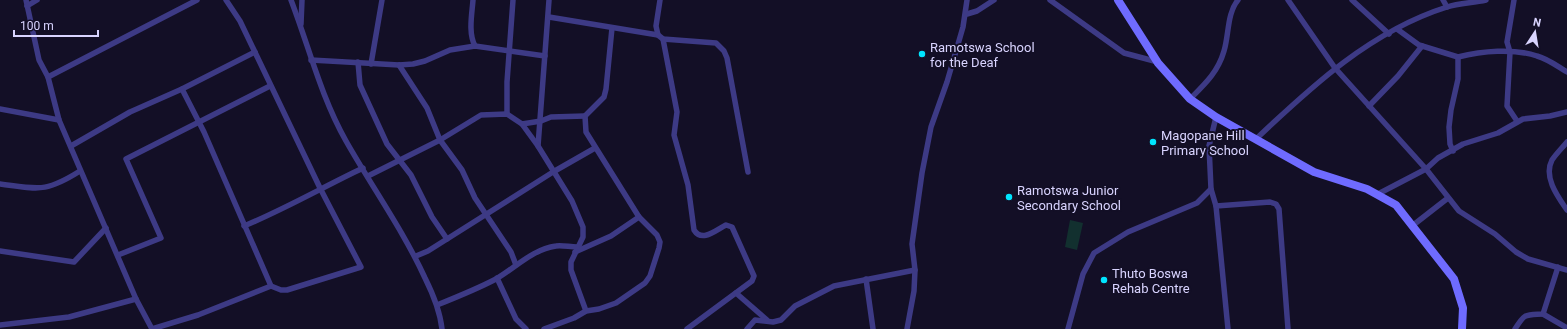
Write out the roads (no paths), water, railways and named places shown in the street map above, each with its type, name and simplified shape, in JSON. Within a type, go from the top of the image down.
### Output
[{"type":"street","points":[[37,0],[26,3],[39,60],[48,77],[59,120],[136,299],[152,329],[198,314],[271,286],[281,290],[287,290],[361,267],[320,188],[240,21],[226,0]]},
{"type":"street","points":[[48,77],[197,0]]},
{"type":"street","points":[[291,0],[311,60],[340,128],[416,256],[437,305],[442,329]]},
{"type":"street","points":[[301,31],[302,0]]},
{"type":"street","points":[[371,64],[382,0]]},
{"type":"street","points":[[473,0],[471,31],[474,46]]},
{"type":"street","points":[[508,114],[509,51],[514,0]]},
{"type":"street","points":[[538,146],[549,17],[549,0]]},
{"type":"street","points":[[660,0],[656,26],[658,35],[663,40],[678,112],[674,135],[688,185],[694,230],[699,235],[705,236],[726,225],[732,227],[754,276],[752,281],[687,329]]},
{"type":"street","points":[[907,329],[914,291],[915,270],[912,244],[922,174],[931,127],[947,82],[967,14],[967,0]]},
{"type":"street","points":[[967,14],[977,11],[994,0]]},
{"type":"street","points":[[1050,0],[1124,53],[1158,62]]},
{"type":"street","points":[[1118,0],[1158,62],[1190,99],[1216,117],[1314,172],[1378,194],[1396,205],[1454,279],[1463,308],[1462,329]]},
{"type":"street","points":[[1190,99],[1209,81],[1216,71],[1224,51],[1229,21],[1238,0]]},
{"type":"street","points":[[1288,0],[1335,68],[1426,169],[1459,211],[1495,234],[1516,252],[1528,259],[1567,270]]},
{"type":"street","points":[[1352,0],[1389,34]]},
{"type":"street","points":[[1443,0],[1447,7]]},
{"type":"street","points":[[1256,139],[1307,90],[1335,68],[1397,29],[1447,7],[1486,0]]},
{"type":"street","points":[[1514,0],[1507,42],[1510,52],[1507,106],[1517,122]]},
{"type":"street","points":[[549,17],[658,35]]},
{"type":"street","points":[[522,124],[551,118],[585,116],[604,97],[608,80],[608,61],[612,28]]},
{"type":"street","points":[[1397,29],[1422,46],[1437,49],[1444,53],[1458,57],[1481,51],[1536,55],[1567,72]]},
{"type":"street","points":[[663,40],[716,43],[724,51],[748,172]]},
{"type":"street","points":[[311,60],[399,65],[419,62],[450,50],[474,46],[545,56]]},
{"type":"street","points":[[1369,106],[1398,76],[1422,46]]},
{"type":"street","points":[[71,146],[130,112],[182,89],[255,52]]},
{"type":"street","points":[[1453,151],[1450,144],[1450,127],[1458,79],[1458,57]]},
{"type":"street","points":[[358,62],[360,85],[387,144],[411,175],[432,217],[447,239]]},
{"type":"street","points":[[399,65],[427,108],[440,140],[462,170],[470,184],[475,198],[511,252],[516,266]]},
{"type":"street","points":[[118,255],[161,238],[126,159],[270,86]]},
{"type":"street","points":[[182,89],[199,123],[271,286]]},
{"type":"street","points":[[0,109],[59,120]]},
{"type":"street","points":[[1378,194],[1426,169],[1438,158],[1453,151],[1463,144],[1498,133],[1517,122],[1567,112]]},
{"type":"street","points":[[368,176],[440,140],[481,115],[508,114],[522,124],[538,146],[572,201],[583,227],[583,237],[571,262],[571,270],[586,311]]},
{"type":"street","points":[[544,329],[574,318],[586,311],[599,309],[616,303],[645,283],[650,276],[660,242],[657,235],[639,217],[595,148],[586,132],[585,116]]},
{"type":"street","points":[[1216,117],[1209,146],[1211,189],[1216,206],[1228,329]]},
{"type":"street","points":[[1567,142],[1552,160],[1549,172],[1557,194],[1567,210]]},
{"type":"street","points":[[416,256],[447,239],[553,172],[595,148]]},
{"type":"street","points":[[244,226],[285,208],[320,188],[363,168]]},
{"type":"street","points":[[0,184],[35,189],[45,188],[62,183],[80,171]]},
{"type":"street","points":[[1068,329],[1083,274],[1094,253],[1128,232],[1197,203],[1211,189]]},
{"type":"street","points":[[1412,226],[1448,198]]},
{"type":"street","points":[[1216,206],[1270,202],[1276,204],[1279,209],[1288,329]]},
{"type":"street","points":[[437,305],[464,295],[549,248],[557,245],[576,250],[610,236],[639,217]]},
{"type":"street","points":[[0,251],[74,262],[106,228]]},
{"type":"street","points":[[1543,314],[1558,267]]},
{"type":"street","points":[[747,329],[755,320],[766,320],[773,322],[781,320],[795,306],[834,286],[915,270]]},
{"type":"street","points":[[497,278],[516,319],[526,329]]},
{"type":"street","points":[[866,279],[873,329]]},
{"type":"street","points":[[736,293],[766,320]]},
{"type":"street","points":[[0,325],[69,316],[136,299]]},
{"type":"street","points":[[1515,329],[1524,315],[1529,313],[1543,314],[1567,328]]},
{"type":"place","name":"Ramotswa School for the Deaf","points":[[922,54]]},
{"type":"place","name":"Magopane Hill Primary School","points":[[1153,142]]},
{"type":"place","name":"Ramotswa Junior Secondary School","points":[[1009,197]]},
{"type":"place","name":"Thuto Boswa Rehab Centre","points":[[1104,280]]}]
